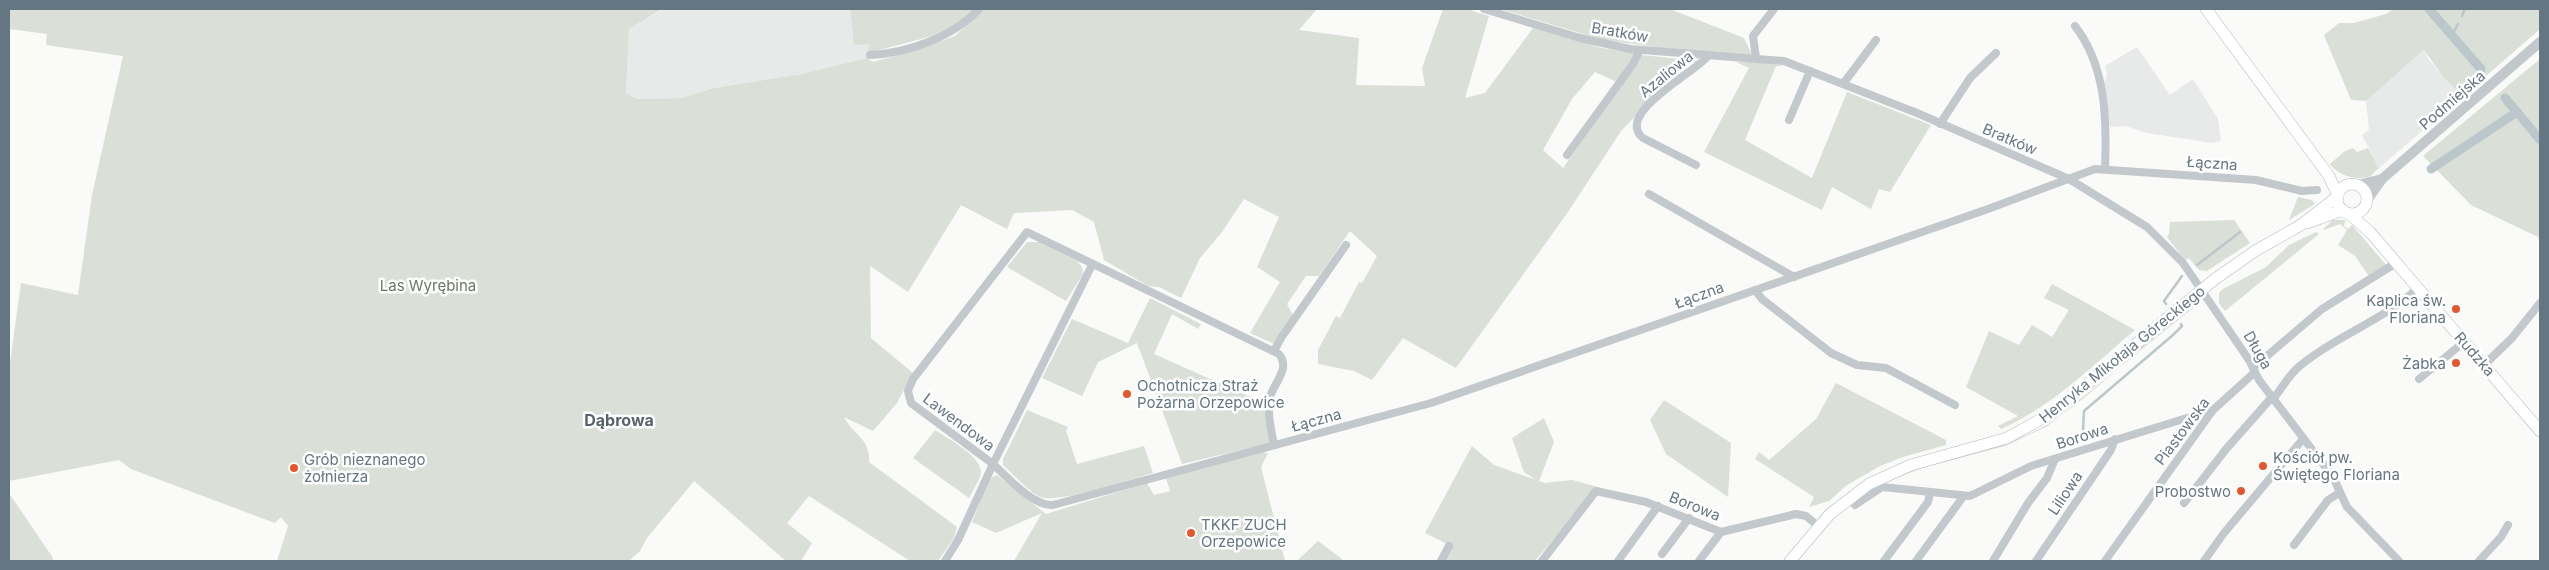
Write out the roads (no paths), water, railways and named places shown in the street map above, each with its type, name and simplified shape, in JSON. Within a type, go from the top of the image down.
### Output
[{"type":"main road","points":[[2206,9],[2329,176],[2338,196],[2339,204],[2345,211],[2358,212],[2366,203],[2365,191],[2329,176]]},
{"type":"main road","points":[[2338,196],[2341,189],[2353,185]]},
{"type":"main road","name":"Henryka Mikołaja Góreckiego","points":[[1790,561],[1818,526],[1846,499],[1879,478],[1917,463],[1993,443],[2021,432],[2046,417],[2080,392],[2203,288],[2249,255],[2301,225],[2338,196]]},
{"type":"main road","name":"Rudzka","points":[[2366,203],[2370,232]]},
{"type":"main road","name":"Henryka Mikołaja Góreckiego","points":[[2301,225],[2345,211]]},
{"type":"main road","name":"Rudzka","points":[[2345,211],[2370,232],[2540,431]]},
{"type":"street","points":[[870,55],[909,47],[944,35],[961,25],[979,9]]},
{"type":"street","name":"Bratków","points":[[1484,9],[1580,38],[1640,50],[1707,57],[1756,58],[1784,61],[2069,179]]},
{"type":"street","points":[[1756,58],[1753,36],[1774,9]]},
{"type":"street","points":[[2075,26],[2090,50],[2098,73],[2105,115],[2105,169]]},
{"type":"street","points":[[1843,84],[1876,40]]},
{"type":"street","name":"Podmiejska","points":[[2366,203],[2382,179],[2540,42]]},
{"type":"street","points":[[1567,155],[1633,64],[1640,50]]},
{"type":"street","points":[[1940,124],[1970,78],[1996,53]]},
{"type":"street","name":"Azaliowa","points":[[1696,164],[1645,140],[1637,132],[1635,126],[1638,117],[1647,106],[1707,57]]},
{"type":"street","points":[[1789,120],[1810,71]]},
{"type":"street","name":"Łączna","points":[[993,464],[1035,501],[1049,506],[1431,403],[1794,277],[2095,169],[2256,180],[2302,191],[2317,190]]},
{"type":"street","name":"Długa","points":[[2069,179],[2154,233],[2183,263],[2203,288],[2254,370],[2303,439],[2333,477],[2347,507],[2399,561]]},
{"type":"street","name":"Podmiejska","points":[[2353,185],[2382,179]]},
{"type":"street","points":[[1649,194],[1794,277]]},
{"type":"street","name":"Lawendowa","points":[[1092,265],[993,464],[915,408],[908,394],[910,383],[1027,232],[1274,352]]},
{"type":"street","points":[[1274,445],[1270,398],[1284,363],[1282,357],[1274,352],[1281,338],[1346,245]]},
{"type":"street","name":"Piastowska","points":[[2105,561],[2213,410],[2322,309],[2396,263]]},
{"type":"street","points":[[2184,503],[2227,448],[2299,366],[2334,342],[2390,311],[2418,288]]},
{"type":"street","points":[[1755,290],[1762,299],[1832,353],[1857,365],[1886,368],[1955,405]]},
{"type":"street","points":[[2484,365],[2512,338],[2540,303]]},
{"type":"street","points":[[2419,379],[2464,342]]},
{"type":"street","name":"Borowa","points":[[1855,505],[1882,487],[1963,496],[1977,494],[2024,469],[2213,410]]},
{"type":"street","points":[[2204,561],[2224,533],[2303,439]]},
{"type":"street","name":"Liliowa","points":[[2036,561],[2111,450],[2114,440]]},
{"type":"street","points":[[1993,561],[2028,503],[2047,478],[2055,459]]},
{"type":"street","points":[[945,561],[958,540],[993,464]]},
{"type":"street","name":"Borowa","points":[[1542,561],[1596,491],[1646,502],[1720,532],[1798,514],[1806,516],[1818,526]]},
{"type":"street","points":[[1884,561],[1924,508],[1930,493]]},
{"type":"street","points":[[2294,545],[2328,500],[2339,493]]},
{"type":"street","points":[[1916,561],[1963,496]]},
{"type":"street","points":[[1618,561],[1658,506]]},
{"type":"street","points":[[1662,554],[1689,518]]},
{"type":"street","points":[[2479,561],[2502,537],[2508,525]]},
{"type":"street","points":[[1699,561],[1720,532]]},
{"type":"street","points":[[1441,561],[1449,546]]},
{"type":"waterway","points":[[2429,9],[2481,69]]},
{"type":"waterway","points":[[2462,16],[2465,9]]},
{"type":"waterway","points":[[2452,35],[2458,24]]},
{"type":"waterway","points":[[2505,98],[2517,112]]},
{"type":"waterway","points":[[2431,169],[2517,112],[2540,140]]},
{"type":"waterway","points":[[2197,265],[2240,232]]},
{"type":"waterway","points":[[2166,304],[2164,301],[2182,276]]},
{"type":"waterway","points":[[2083,430],[2084,411],[2173,335],[2182,326],[2181,324]]},
{"type":"place","name":"Kaplica św. Floriana","points":[[2456,309]]},
{"type":"place","name":"Żabka","points":[[2456,363]]},
{"type":"place","name":"Ochotnicza Straż Pożarna Orzepowice","points":[[1127,394]]},
{"type":"place","name":"Kościół pw. Świętego Floriana","points":[[2263,466]]},
{"type":"place","name":"Grób nieznanego żołnierza","points":[[294,468]]},
{"type":"place","name":"Probostwo","points":[[2241,491]]},
{"type":"place","name":"TKKF ZUCH Orzepowice","points":[[1191,533]]},
{"type":"district","name":"Dąbrowa","points":[[619,420]]},
{"type":"park label","name":"Las Wyrębina","points":[[428,285]]}]
